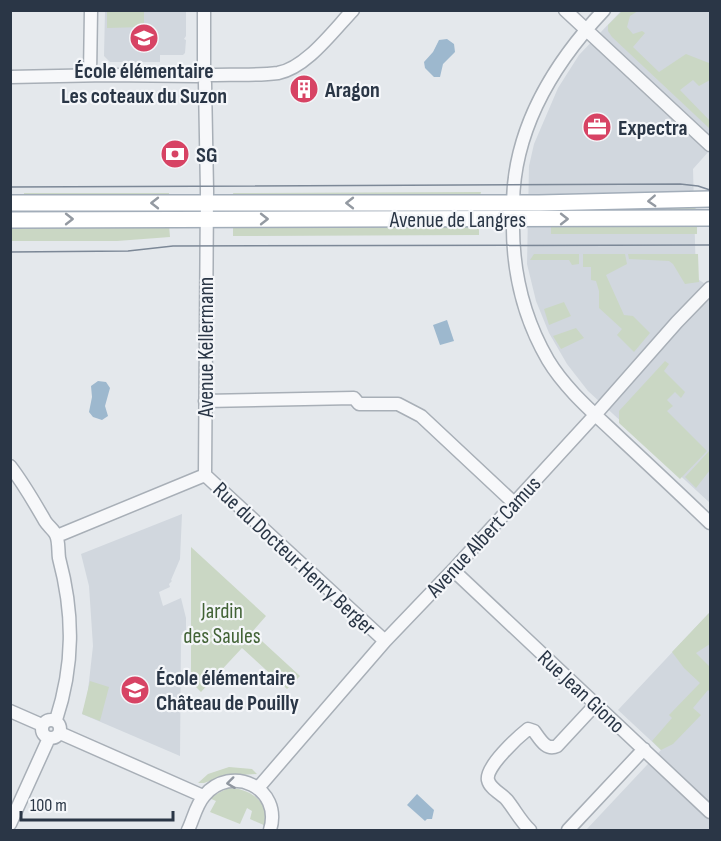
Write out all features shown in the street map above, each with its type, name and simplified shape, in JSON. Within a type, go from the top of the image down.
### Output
[{"type":"main road","name":"Avenue de Langres","points":[[10,202],[513,203],[711,199]]},
{"type":"main road","name":"Avenue de Langres","points":[[10,220],[711,219]]},
{"type":"street","points":[[90,75],[91,10]]},
{"type":"street","points":[[204,10],[206,219]]},
{"type":"street","points":[[10,77],[278,73],[291,69],[312,53],[353,10]]},
{"type":"street","points":[[566,10],[711,145]]},
{"type":"street","points":[[513,203],[515,175],[524,133],[543,91],[558,67],[604,10]]},
{"type":"street","name":"Avenue Kellermann","points":[[205,475],[206,219]]},
{"type":"street","points":[[513,219],[514,257],[521,293],[534,332],[549,362],[596,415],[711,523]]},
{"type":"street","name":"Avenue Albert Camus","points":[[258,788],[385,641],[596,415],[677,322],[711,288]]},
{"type":"street","points":[[205,402],[354,398],[359,404],[398,404],[421,416],[514,502]]},
{"type":"street","points":[[10,466],[24,484],[45,522],[57,536],[71,624],[68,670],[56,720],[60,726],[10,824]]},
{"type":"street","points":[[57,536],[205,475]]},
{"type":"street","name":"Rue du Docteur Henry Berger","points":[[205,475],[385,641]]},
{"type":"street","name":"Rue Jean Giono","points":[[453,570],[711,812]]},
{"type":"street","points":[[530,831],[506,799],[490,784],[488,780],[490,771],[502,754],[528,729],[534,731],[546,746],[550,748],[557,746],[596,704]]},
{"type":"street","points":[[10,711],[42,725]]},
{"type":"street","points":[[42,725],[49,720],[56,720]]},
{"type":"street","points":[[42,725],[42,732],[203,796]]},
{"type":"street","points":[[568,831],[644,749]]},
{"type":"street","points":[[188,831],[203,796],[217,785],[242,781],[258,788],[265,795],[272,811],[272,830]]},
{"type":"shaded area","name":"École élémentaire Les coteaux du Suzon","points":[[105,11],[186,11],[185,53],[183,55],[160,55],[160,62],[110,62],[104,56]]},
{"type":"shaded area","points":[[621,11],[710,11],[710,150],[693,169],[696,278],[710,287],[710,503],[588,391],[567,364],[549,333],[536,301],[527,264],[529,166],[534,144],[558,88],[579,55]]},
{"type":"shaded area","points":[[182,514],[180,559],[169,584],[170,587],[159,592],[163,606],[181,598],[186,618],[186,635],[181,635],[180,756],[82,714],[87,699],[93,646],[89,586],[81,554]]},
{"type":"shaded area","points":[[710,612],[710,830],[586,830],[661,750],[618,710]]},
{"type":"green space","points":[[107,11],[144,11],[144,27],[107,28]]},
{"type":"green space","points":[[622,11],[638,11],[630,16],[627,27],[633,34],[642,31],[645,33],[633,47],[659,72],[686,54],[709,63],[710,80],[699,86],[693,80],[680,90],[710,121],[710,129],[612,37],[608,31],[608,25]]},
{"type":"green space","points":[[481,192],[480,196],[234,197],[233,193]]},
{"type":"green space","points":[[24,193],[169,193],[169,197],[24,199]]},
{"type":"green space","points":[[695,205],[696,211],[537,213],[537,207]]},
{"type":"green space","points":[[22,208],[179,208],[178,213],[22,214]]},
{"type":"green space","points":[[492,208],[492,214],[233,214],[233,209]]},
{"type":"green space","points":[[233,224],[479,224],[479,235],[233,236]]},
{"type":"green space","points":[[10,225],[169,225],[170,237],[117,241],[11,241]]},
{"type":"green space","points":[[551,225],[697,227],[697,234],[551,234]]},
{"type":"green space","points":[[534,254],[579,254],[579,264],[572,265],[569,260],[530,260]]},
{"type":"green space","points":[[583,254],[625,254],[627,264],[606,275],[624,315],[633,316],[650,333],[634,352],[617,335],[622,329],[599,308],[599,291],[596,281],[591,280],[591,267],[583,267]]},
{"type":"green space","points":[[628,254],[698,254],[699,282],[685,284],[669,261],[629,259]]},
{"type":"green space","points":[[564,302],[571,316],[549,325],[544,309]]},
{"type":"green space","points":[[576,328],[584,338],[561,349],[553,336]]},
{"type":"green space","points":[[665,361],[669,364],[664,371],[685,392],[681,398],[675,392],[667,400],[673,406],[667,411],[707,451],[680,479],[619,423],[619,411]]},
{"type":"green space","points":[[710,450],[710,470],[696,488],[685,477]]},
{"type":"green space","name":"Jardin des Saules","points":[[191,547],[266,616],[252,632],[300,676],[287,689],[242,648],[201,692],[191,682]]},
{"type":"green space","points":[[710,612],[710,644],[696,653],[710,667],[710,692],[708,690],[693,708],[701,715],[673,744],[661,750],[652,741],[672,718],[669,715],[700,683],[684,668],[672,652]]},
{"type":"green space","points":[[90,681],[109,687],[100,721],[82,714]]},
{"type":"green space","points":[[229,767],[252,769],[257,774],[224,776],[198,783],[208,774]]},
{"type":"green space","points":[[228,788],[251,794],[262,803],[266,826],[250,819],[252,811],[247,808],[240,824],[210,812],[216,801],[209,798]]},
{"type":"water","points":[[447,39],[454,44],[455,52],[443,64],[440,77],[434,77],[425,68],[424,62],[433,52],[439,40]]},
{"type":"water","points":[[447,320],[454,341],[440,345],[433,325]]},
{"type":"water","points":[[98,381],[106,382],[110,388],[105,406],[108,416],[102,420],[93,417],[89,412],[92,397],[91,386]]},
{"type":"water","points":[[417,794],[434,810],[432,819],[425,821],[407,805]]},
{"type":"tram line","points":[[10,187],[680,184],[710,190]]},
{"type":"tram line","points":[[10,252],[128,251],[173,246],[710,245]]},
{"type":"place","name":"École élémentaire Les coteaux du Suzon","points":[[144,38]]},
{"type":"place","name":"Aragon","points":[[304,89]]},
{"type":"place","name":"Expectra","points":[[597,127]]},
{"type":"place","name":"SG","points":[[175,154]]},
{"type":"place","name":"École élémentaire Château de Pouilly","points":[[135,690]]}]
